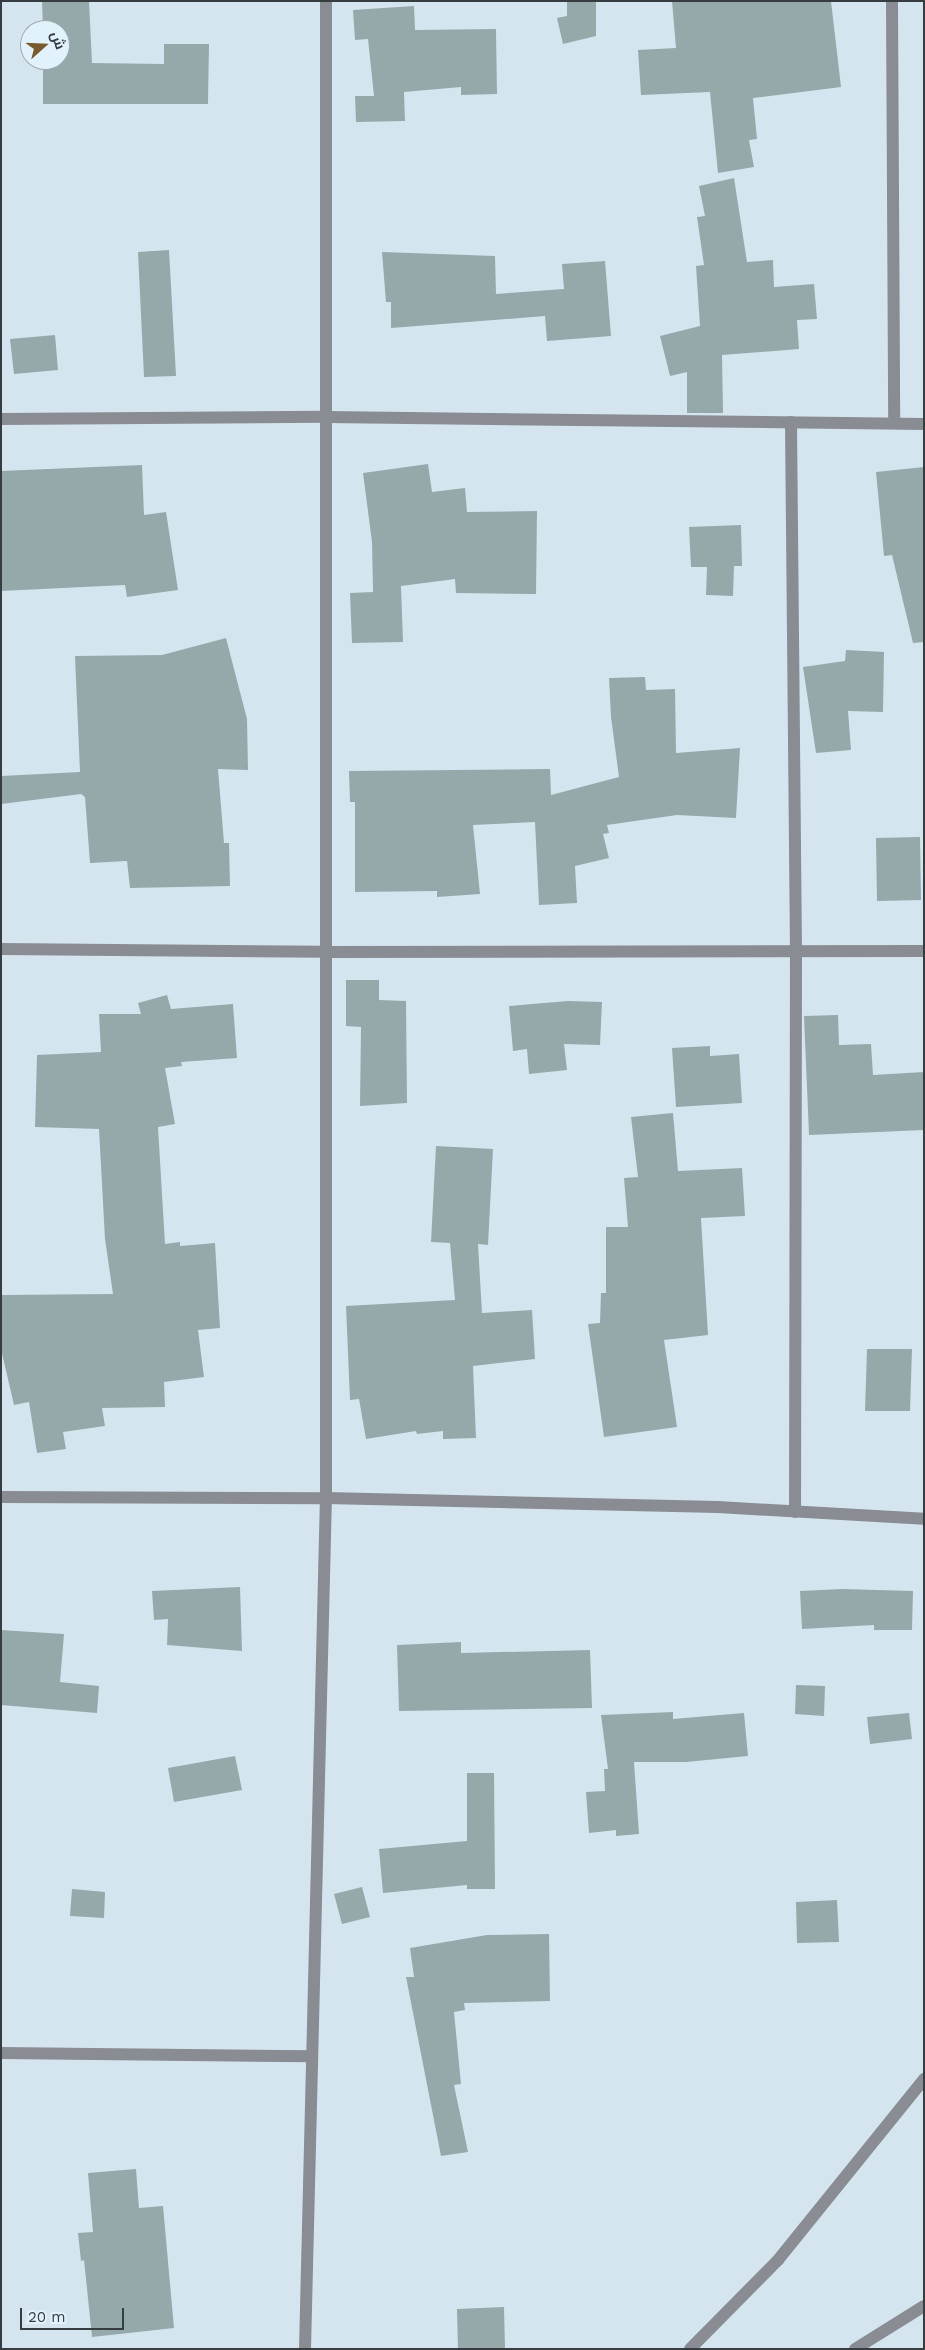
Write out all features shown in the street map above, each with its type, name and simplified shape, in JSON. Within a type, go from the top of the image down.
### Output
[{"type":"street","points":[[305,2349],[326,1498],[326,1]]},
{"type":"street","points":[[892,1],[894,423]]},
{"type":"street","points":[[1,419],[326,418],[924,424]]},
{"type":"street","points":[[791,422],[796,951],[795,1512]]},
{"type":"street","points":[[1,949],[326,952],[924,951]]},
{"type":"street","points":[[1,1497],[326,1498],[795,1512],[924,1519]]},
{"type":"street","points":[[1,2053],[312,2056]]},
{"type":"street","points":[[690,2349],[778,2260],[924,2079]]},
{"type":"street","points":[[855,2349],[924,2306]]},
{"type":"building","points":[[42,1],[89,1],[92,63],[164,64],[164,44],[209,44],[208,104],[43,104],[43,70],[70,70],[70,20],[43,20]]},
{"type":"building","points":[[567,1],[596,1],[596,36],[563,44],[557,18],[567,16]]},
{"type":"building","points":[[672,1],[831,1],[841,87],[753,98],[757,139],[749,140],[754,167],[718,173],[710,92],[641,95],[638,50],[676,48]]},
{"type":"building","points":[[414,6],[415,30],[496,29],[497,94],[461,95],[461,87],[404,92],[405,121],[356,122],[355,96],[374,96],[368,39],[355,40],[353,10]]},
{"type":"building","points":[[734,178],[747,262],[773,260],[774,287],[814,284],[817,319],[797,320],[799,349],[722,355],[723,413],[687,413],[687,372],[670,376],[660,336],[700,326],[696,266],[704,265],[697,217],[705,216],[699,186]]},
{"type":"building","points":[[169,250],[176,376],[144,377],[138,252]]},
{"type":"building","points":[[382,252],[495,256],[496,294],[564,289],[562,264],[605,261],[611,336],[547,341],[545,316],[391,328],[391,302],[386,302]]},
{"type":"building","points":[[55,335],[58,370],[14,374],[10,339]]},
{"type":"building","points":[[428,464],[432,492],[465,488],[467,512],[537,511],[536,594],[456,593],[455,579],[401,586],[403,642],[352,643],[350,593],[373,592],[372,542],[363,473]]},
{"type":"building","points":[[142,465],[144,515],[166,512],[178,590],[127,597],[125,585],[1,591],[1,471]]},
{"type":"building","points":[[924,467],[924,642],[913,643],[892,555],[884,556],[876,472]]},
{"type":"building","points":[[741,525],[742,566],[734,566],[733,596],[706,595],[707,567],[691,567],[689,527]]},
{"type":"building","points":[[226,638],[247,719],[248,770],[218,769],[224,843],[229,843],[230,886],[130,888],[127,861],[90,863],[85,797],[81,794],[1,804],[1,776],[80,772],[75,656],[162,655]]},
{"type":"building","points":[[846,650],[884,652],[883,712],[848,711],[851,750],[816,753],[803,667],[845,661]]},
{"type":"building","points":[[645,677],[646,690],[675,689],[676,753],[740,748],[736,818],[677,815],[607,825],[609,833],[603,834],[609,858],[575,866],[577,903],[539,905],[535,822],[473,825],[480,894],[437,897],[437,891],[355,892],[355,802],[350,802],[349,771],[550,769],[551,795],[619,777],[611,717],[609,678]]},
{"type":"building","points":[[920,837],[921,900],[877,901],[876,838]]},
{"type":"building","points":[[346,980],[379,980],[379,1000],[406,1001],[407,1103],[360,1106],[361,1027],[346,1026]]},
{"type":"building","points":[[167,995],[171,1009],[233,1004],[237,1058],[181,1062],[182,1066],[165,1068],[175,1124],[158,1127],[165,1244],[180,1242],[180,1246],[215,1243],[220,1328],[198,1330],[204,1377],[164,1382],[165,1407],[102,1408],[105,1426],[63,1432],[66,1449],[37,1453],[29,1402],[14,1405],[1,1349],[1,1295],[113,1294],[105,1239],[99,1129],[35,1127],[37,1055],[101,1052],[99,1014],[141,1014],[138,1003]]},
{"type":"building","points":[[568,1001],[602,1002],[600,1045],[564,1044],[567,1070],[529,1074],[527,1049],[513,1051],[509,1006]]},
{"type":"building","points":[[838,1015],[839,1045],[871,1044],[873,1075],[924,1072],[924,1130],[809,1135],[804,1016]]},
{"type":"building","points":[[710,1046],[710,1056],[739,1054],[742,1103],[676,1107],[672,1048]]},
{"type":"building","points":[[673,1113],[678,1171],[742,1168],[745,1216],[701,1218],[708,1335],[664,1340],[677,1427],[604,1437],[588,1324],[600,1323],[601,1293],[606,1293],[606,1227],[628,1227],[624,1178],[638,1177],[631,1117]]},
{"type":"building","points":[[436,1146],[493,1149],[488,1245],[478,1244],[482,1313],[532,1310],[535,1359],[473,1366],[476,1438],[443,1439],[443,1431],[417,1434],[416,1431],[366,1439],[359,1399],[350,1400],[346,1306],[455,1300],[450,1243],[431,1242]]},
{"type":"building","points":[[867,1349],[912,1349],[910,1411],[865,1411]]},
{"type":"building","points":[[240,1587],[242,1651],[167,1645],[168,1619],[154,1620],[152,1591]]},
{"type":"building","points":[[842,1589],[913,1591],[912,1630],[874,1630],[874,1625],[802,1629],[800,1591]]},
{"type":"building","points":[[1,1630],[64,1634],[60,1682],[99,1686],[97,1713],[1,1705]]},
{"type":"building","points":[[461,1642],[461,1653],[590,1650],[592,1708],[399,1711],[397,1645]]},
{"type":"building","points":[[796,1685],[825,1686],[824,1716],[795,1714]]},
{"type":"building","points":[[673,1712],[673,1719],[744,1713],[748,1756],[686,1762],[634,1762],[639,1834],[616,1836],[616,1830],[589,1833],[586,1792],[605,1791],[604,1769],[608,1769],[601,1715]]},
{"type":"building","points":[[909,1713],[912,1739],[870,1744],[867,1717]]},
{"type":"building","points":[[235,1756],[242,1790],[174,1802],[168,1768]]},
{"type":"building","points":[[467,1773],[494,1773],[495,1889],[467,1889],[467,1885],[383,1893],[379,1849],[467,1841]]},
{"type":"building","points":[[362,1887],[370,1917],[342,1924],[334,1894]]},
{"type":"building","points":[[72,1889],[105,1892],[104,1918],[70,1916]]},
{"type":"building","points":[[837,1900],[839,1942],[797,1943],[796,1902]]},
{"type":"building","points":[[549,1934],[550,2001],[464,2003],[465,2010],[454,2012],[461,2084],[454,2085],[468,2152],[441,2156],[406,1977],[414,1977],[410,1948],[487,1935]]},
{"type":"building","points":[[136,2169],[139,2208],[163,2206],[174,2328],[92,2337],[84,2260],[81,2261],[78,2233],[93,2232],[88,2173]]},
{"type":"building","points":[[504,2307],[505,2349],[458,2349],[457,2309]]}]
